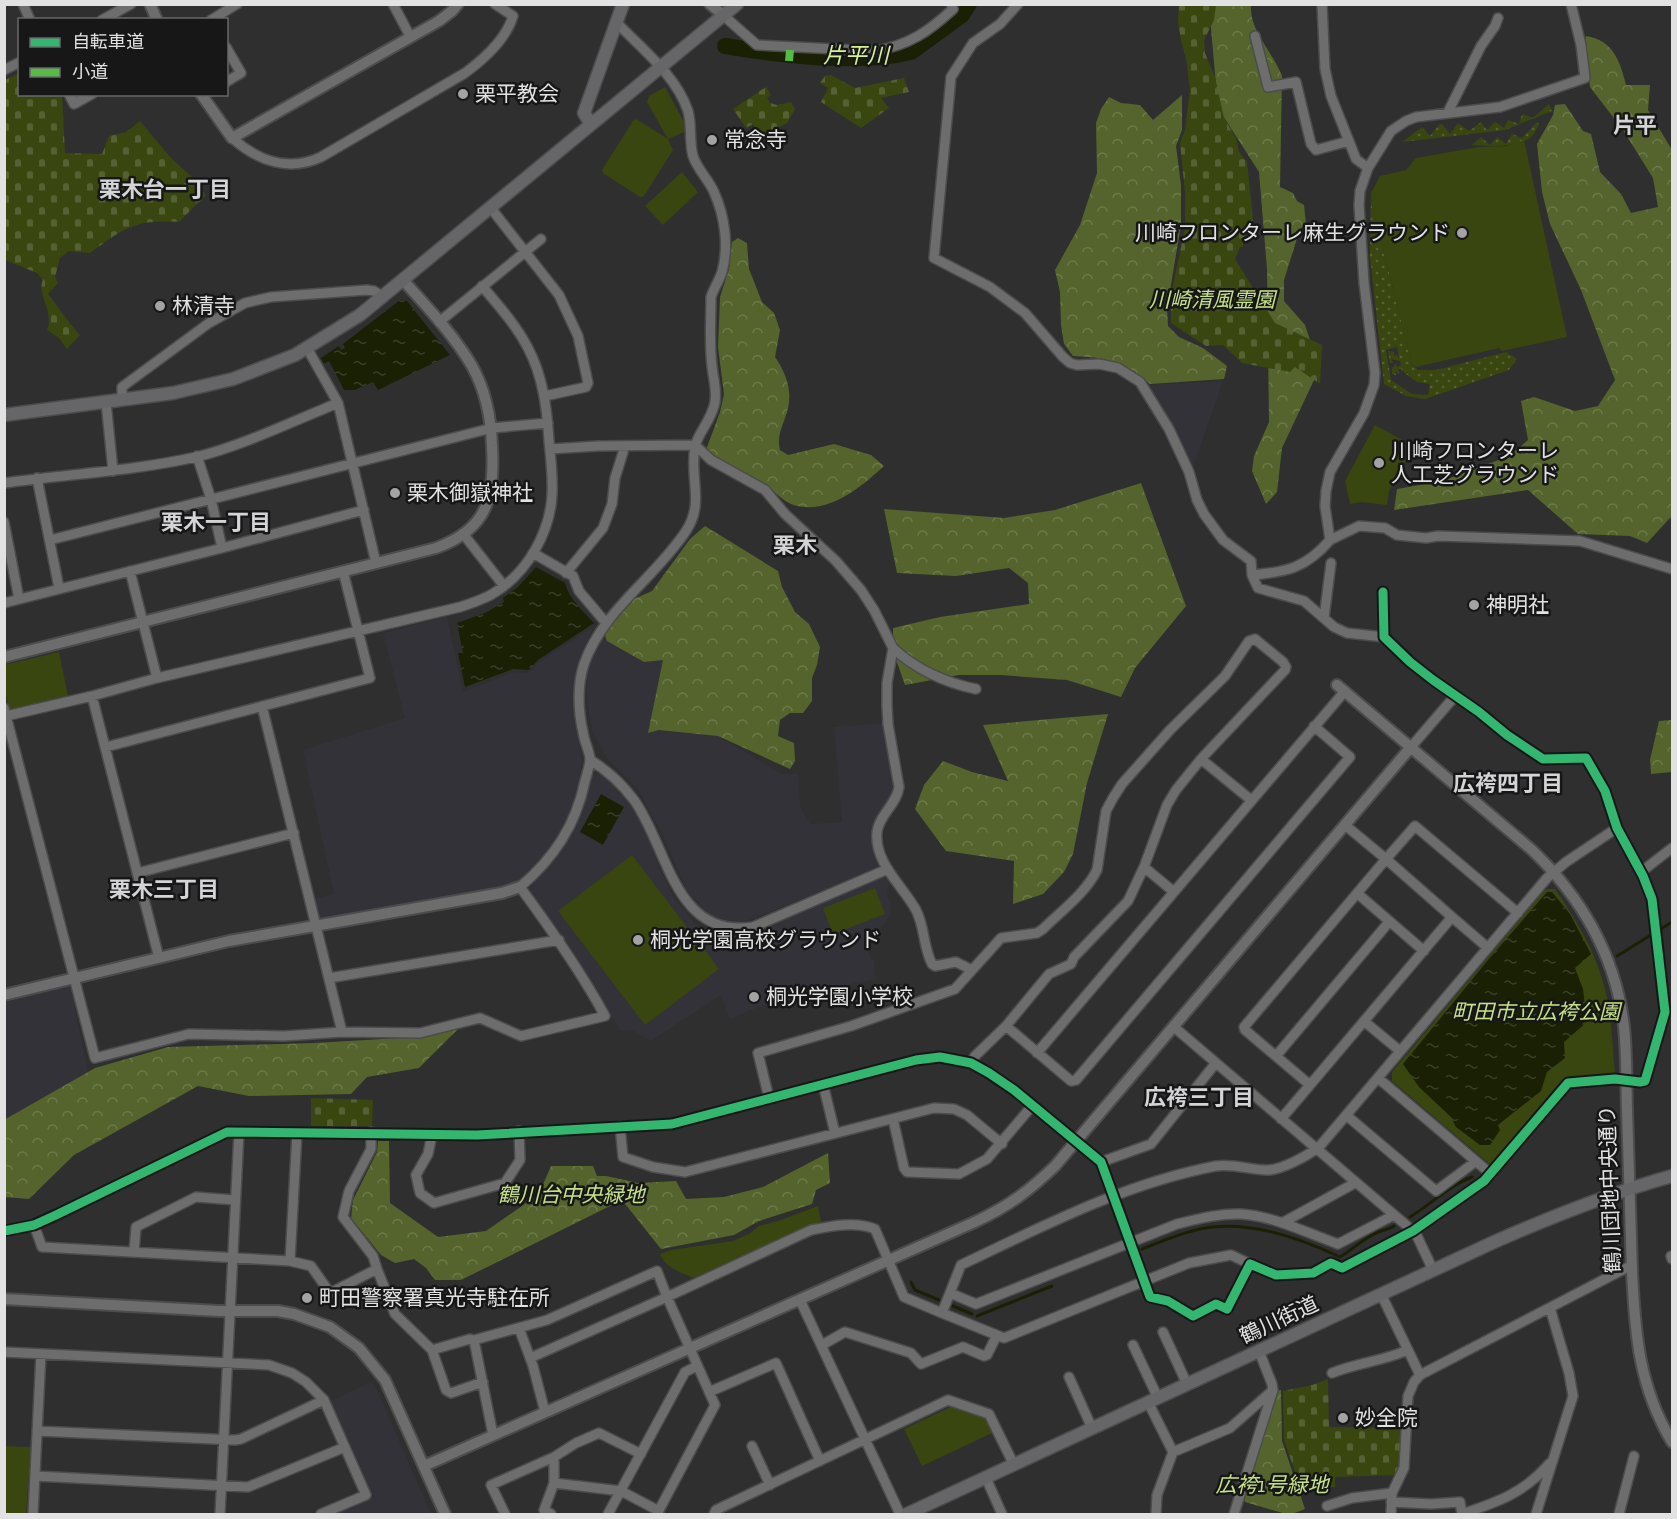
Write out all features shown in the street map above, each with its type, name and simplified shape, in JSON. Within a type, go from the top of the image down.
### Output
[{"type":"main road","points":[[591,124],[584,113],[623,4]]},
{"type":"main road","points":[[4,415],[173,393],[233,379],[264,368],[307,348],[360,315],[383,297],[738,4]]},
{"type":"main road","name":"鶴川街道","points":[[907,1515],[1549,1218],[1630,1188],[1672,1176]]},
{"type":"street","points":[[23,4],[29,18]]},
{"type":"street","points":[[106,18],[131,4]]},
{"type":"street","points":[[150,4],[156,18]]},
{"type":"street","points":[[214,18],[237,4]]},
{"type":"street","points":[[393,4],[410,36]]},
{"type":"street","points":[[232,138],[439,21],[458,4]]},
{"type":"street","points":[[204,96],[232,138],[255,155],[274,163],[297,165],[321,157],[465,73],[485,58],[500,40],[513,16],[495,4]]},
{"type":"street","points":[[710,4],[757,45],[875,51],[894,48],[932,29],[953,9],[951,4]]},
{"type":"street","points":[[530,1358],[811,1230],[828,1227],[864,1224],[875,1229],[904,1297],[1004,1338],[1189,1263],[1231,1255],[1276,1275],[1313,1273],[1331,1263],[1342,1268],[1413,1231],[1484,1181],[1568,1083],[1615,1079],[1643,1082],[1648,1076],[1665,1012],[1666,972],[1656,938],[1651,895],[1617,828],[1605,791],[1586,758],[1544,759],[1410,662],[1384,637],[1339,630],[1304,601],[1258,588],[1252,575],[1251,561],[1223,540],[1204,514],[1197,500],[1189,472],[1169,429],[1140,382],[1118,368],[1099,364],[1070,363],[1025,313],[990,287],[934,258],[951,76],[973,43],[1000,24],[1018,4]]},
{"type":"street","points":[[1322,4],[1325,69],[1330,96],[1356,159],[1368,168]]},
{"type":"street","points":[[1330,540],[1326,499],[1330,472],[1364,413],[1374,390],[1375,374],[1364,283],[1359,205],[1360,191],[1368,168],[1391,131],[1406,121],[1416,117],[1448,112],[1500,107],[1585,78],[1581,45],[1571,4]]},
{"type":"street","points":[[1448,112],[1481,46],[1498,18]]},
{"type":"street","points":[[4,995],[229,941],[501,893],[520,887],[538,871],[567,833],[582,797],[590,759],[582,731],[579,692],[583,668],[589,651],[606,623],[663,561],[694,516],[697,503],[694,446],[709,421],[717,390],[711,365],[711,297],[721,275],[725,225],[713,190],[694,158],[688,111],[661,68],[616,22]]},
{"type":"street","points":[[1255,36],[1269,87],[1296,82],[1311,144],[1316,150],[1349,141]]},
{"type":"street","points":[[228,50],[241,73],[228,81]]},
{"type":"street","points":[[4,70],[18,63]]},
{"type":"street","points":[[70,96],[74,104],[88,96]]},
{"type":"street","points":[[703,172],[710,163]]},
{"type":"street","points":[[490,207],[559,294],[578,336],[588,383],[586,387],[545,396]]},
{"type":"street","points":[[439,322],[541,239]]},
{"type":"street","points":[[4,657],[436,548],[464,535],[484,511],[492,490],[494,479],[492,428],[488,405],[481,384],[462,350],[403,280]]},
{"type":"street","points":[[482,286],[507,316],[529,349],[545,396],[550,449],[552,495],[546,526],[524,566],[504,586],[478,601],[459,607],[157,678],[92,696],[5,712],[95,1058],[189,1034],[284,1036],[342,1032],[420,1032],[480,1018],[521,1036],[605,1016],[559,940],[520,887]]},
{"type":"street","points":[[122,399],[122,387],[209,323],[245,303],[271,297],[320,293],[374,291],[383,297]]},
{"type":"street","points":[[307,348],[338,403],[376,563]]},
{"type":"street","points":[[106,402],[113,471]]},
{"type":"street","points":[[4,483],[113,471],[197,456],[241,442],[338,403]]},
{"type":"street","points":[[50,540],[492,428],[548,423]]},
{"type":"street","points":[[566,573],[603,528],[612,504],[615,478],[625,446]]},
{"type":"street","points":[[550,449],[694,446],[711,460],[765,490],[785,514],[836,561],[861,590],[893,648],[908,662],[959,686],[976,690]]},
{"type":"street","points":[[197,456],[222,548]]},
{"type":"street","points":[[37,478],[59,588]]},
{"type":"street","points":[[4,603],[364,510]]},
{"type":"street","points":[[4,522],[19,599]]},
{"type":"street","points":[[1252,575],[1296,568],[1319,554],[1330,540],[1359,526],[1385,528],[1397,535],[1426,538],[1437,536],[1510,537],[1580,541],[1672,569]]},
{"type":"street","points":[[464,535],[504,586]]},
{"type":"street","points":[[533,553],[573,576],[579,591],[606,623]]},
{"type":"street","points":[[1324,618],[1331,563]]},
{"type":"street","points":[[130,571],[157,678]]},
{"type":"street","points":[[106,747],[370,678],[343,571]]},
{"type":"street","points":[[1383,592],[1384,637]]},
{"type":"street","points":[[769,1098],[758,1053],[851,1026],[956,989],[1001,938],[1036,933],[1043,929],[1091,882],[1097,870],[1106,811],[1122,784],[1170,730],[1226,676],[1249,641],[1255,639],[1286,667],[1201,759],[1176,790],[1167,805],[1144,867],[1128,901],[1074,957],[1071,964],[1048,974],[1006,1026],[975,1056],[971,1064]]},
{"type":"street","points":[[893,648],[887,683],[888,724],[899,787],[898,795],[882,818],[877,831],[881,857],[916,910],[923,926],[932,964],[935,966],[956,962],[972,970]]},
{"type":"street","points":[[1037,1053],[1314,726],[1341,688]]},
{"type":"street","name":"鶴川団地中央通り","points":[[1341,688],[1532,850],[1554,872],[1582,909],[1609,963],[1621,1011],[1626,1081],[1635,1326],[1641,1367],[1653,1402],[1672,1442]]},
{"type":"street","points":[[92,696],[159,958]]},
{"type":"street","points":[[424,1466],[1006,1207],[1030,1190],[1056,1166],[1455,696]]},
{"type":"street","points":[[262,706],[342,1032]]},
{"type":"street","points":[[1006,1026],[1071,1081],[1076,1080],[1350,757],[1314,726]]},
{"type":"street","points":[[590,759],[604,768],[634,801],[652,832],[675,884],[685,900],[701,917],[723,926],[753,927],[888,868]]},
{"type":"street","points":[[1201,759],[1251,800]]},
{"type":"street","points":[[1345,825],[1488,948]]},
{"type":"street","points":[[1310,1085],[1244,1027],[1415,826],[1518,913]]},
{"type":"street","points":[[942,1313],[961,1266],[1039,1228],[1156,1180],[1219,1166],[1269,1170],[1281,1167],[1316,1149],[1554,872],[1617,828]]},
{"type":"street","points":[[137,873],[294,833]]},
{"type":"street","points":[[1641,872],[1672,849]]},
{"type":"street","points":[[1144,867],[1174,892]]},
{"type":"street","points":[[1358,894],[1424,951]]},
{"type":"street","points":[[1281,1119],[1452,917]]},
{"type":"street","points":[[1276,1056],[1389,922]]},
{"type":"street","points":[[329,978],[559,940]]},
{"type":"street","points":[[1365,1022],[1400,1051]]},
{"type":"street","points":[[1174,1028],[1413,1231],[1433,1270]]},
{"type":"street","points":[[4,1231],[34,1225],[227,1131],[477,1135],[672,1124],[916,1060],[940,1057],[971,1064],[989,1073],[1101,1162],[1150,1297],[1168,1301],[1193,1316],[1216,1304],[1227,1310],[1250,1264]]},
{"type":"street","points":[[1101,1162],[1151,1144],[1215,1064]]},
{"type":"street","points":[[1378,1078],[1491,1174]]},
{"type":"street","points":[[823,1084],[835,1133]]},
{"type":"street","points":[[893,1119],[904,1168],[907,1172],[959,1174],[987,1159],[1032,1106]]},
{"type":"street","points":[[620,1126],[623,1157],[652,1167],[685,1172],[934,1108],[954,1109],[967,1115],[1002,1143]]},
{"type":"street","points":[[1346,1114],[1436,1191],[1475,1162]]},
{"type":"street","points":[[432,1134],[428,1154],[416,1175],[420,1193],[434,1203],[505,1183],[520,1160],[519,1131]]},
{"type":"street","points":[[220,1515],[239,1132]]},
{"type":"street","points":[[371,1132],[370,1149],[349,1191],[343,1217],[373,1256],[395,1314],[432,1350],[446,1390],[451,1393],[483,1382]]},
{"type":"street","points":[[290,1261],[297,1133]]},
{"type":"street","points":[[1282,1223],[1355,1182]]},
{"type":"street","points":[[134,1252],[136,1227],[196,1197],[235,1200]]},
{"type":"street","points":[[950,1293],[976,1305],[1177,1224],[1210,1216],[1241,1214],[1282,1223],[1338,1244],[1394,1215]]},
{"type":"street","points":[[34,1225],[42,1247],[290,1261],[311,1266],[330,1293],[377,1269]]},
{"type":"street","points":[[1391,1515],[1392,1497],[1404,1468],[1408,1396],[1420,1375],[1632,1265]]},
{"type":"street","points":[[432,1350],[547,1320],[657,1271],[715,1406],[658,1513],[621,1491],[554,1483]]},
{"type":"street","points":[[1381,1294],[1420,1375]]},
{"type":"street","points":[[4,1299],[230,1311],[278,1311],[294,1314],[330,1327],[347,1338],[370,1360],[385,1380],[445,1515]]},
{"type":"street","points":[[800,1300],[900,1515]]},
{"type":"street","points":[[1536,1515],[1573,1396],[1569,1373],[1550,1308]]},
{"type":"street","points":[[519,1328],[545,1412]]},
{"type":"street","points":[[822,1345],[845,1332],[911,1353],[921,1364],[963,1347],[984,1356],[987,1355],[997,1335]]},
{"type":"street","points":[[1162,1338],[1187,1384]]},
{"type":"street","points":[[474,1340],[493,1435]]},
{"type":"street","points":[[1133,1345],[1173,1452],[1157,1495],[1156,1515]]},
{"type":"street","points":[[1332,1373],[1408,1350]]},
{"type":"street","points":[[1234,1515],[1273,1390],[1259,1351]]},
{"type":"street","points":[[4,1352],[269,1365],[281,1368],[306,1382],[324,1400],[366,1495],[321,1515]]},
{"type":"street","points":[[33,1515],[41,1354]]},
{"type":"street","points":[[709,1392],[776,1363],[820,1461]]},
{"type":"street","points":[[608,1515],[685,1372],[697,1366]]},
{"type":"street","points":[[1069,1377],[1092,1428]]},
{"type":"street","points":[[1173,1452],[1230,1428],[1273,1390]]},
{"type":"street","points":[[37,1431],[241,1439],[324,1400]]},
{"type":"street","points":[[714,1515],[716,1510],[948,1400],[989,1414],[1014,1465]]},
{"type":"street","points":[[505,1515],[491,1485],[554,1457],[576,1443],[599,1433],[640,1454]]},
{"type":"street","points":[[752,1446],[770,1485]]},
{"type":"street","points":[[35,1476],[248,1487],[345,1447]]},
{"type":"street","points":[[1619,1515],[1634,1456]]},
{"type":"street","points":[[544,1513],[554,1483],[554,1457]]},
{"type":"street","points":[[1327,1506],[1352,1498],[1392,1497],[1431,1504],[1460,1502],[1462,1514],[1499,1502],[1518,1491],[1535,1479],[1553,1459]]},
{"type":"street","points":[[986,1478],[1002,1515]]},
{"type":"shaded area","points":[[1223,381],[1192,470],[1147,385]]},
{"type":"shaded area","points":[[447,617],[463,692],[514,672],[526,673],[533,670],[538,663],[593,627],[577,665],[574,691],[574,718],[582,760],[578,798],[572,816],[549,852],[531,872],[507,888],[322,921],[319,919],[314,899],[334,894],[303,750],[405,718],[383,633]]},
{"type":"shaded area","points":[[604,633],[663,660],[649,732],[659,730],[718,736],[782,774],[798,774],[800,805],[811,824],[842,822],[834,727],[883,723],[895,791],[879,815],[880,868],[741,923],[726,921],[707,913],[686,889],[662,833],[637,788],[606,757],[592,730],[587,702],[587,673],[599,640]]},
{"type":"shaded area","points":[[599,773],[604,775],[633,805],[655,850],[657,863],[676,901],[695,924],[710,932],[724,937],[741,937],[881,876],[889,880],[887,894],[891,909],[890,915],[879,931],[867,933],[864,938],[871,960],[874,960],[876,979],[781,998],[730,1019],[721,995],[651,1041],[632,1030],[620,1030],[572,954],[527,890],[562,850],[575,829],[586,799],[589,778]]},
{"type":"shaded area","points":[[68,986],[71,988],[88,1072],[5,1120],[5,1002]]},
{"type":"shaded area","points":[[372,1381],[431,1514],[336,1514],[374,1497],[331,1401]]},
{"type":"green space","name":"川崎清風霊園","points":[[1179,5],[1216,5],[1214,20],[1204,40],[1205,53],[1215,77],[1224,118],[1236,138],[1239,152],[1247,162],[1253,219],[1243,239],[1243,247],[1240,247],[1235,259],[1275,323],[1322,345],[1320,384],[1295,367],[1290,372],[1242,363],[1223,345],[1206,346],[1171,323],[1171,295],[1185,228],[1185,192],[1180,143],[1185,130],[1190,90],[1178,22]]},
{"type":"green space","points":[[1209,5],[1251,5],[1254,24],[1282,76],[1280,187],[1293,193],[1297,201],[1304,205],[1306,224],[1300,229],[1284,280],[1284,301],[1305,325],[1312,346],[1315,378],[1282,448],[1277,492],[1266,504],[1252,471],[1254,456],[1269,422],[1267,269],[1259,172],[1218,108]]},
{"type":"green space","points":[[1586,36],[1603,42],[1614,53],[1626,85],[1650,85],[1648,110],[1672,150],[1672,517],[1647,543],[1630,536],[1578,534],[1528,490],[1394,510],[1397,489],[1442,481],[1511,455],[1528,440],[1521,401],[1534,397],[1575,411],[1598,406],[1615,380],[1581,290],[1550,224],[1542,192],[1537,144],[1553,115],[1555,105],[1565,104],[1583,131],[1591,134],[1600,172],[1621,194],[1631,213],[1658,207],[1653,178],[1623,130],[1590,87]]},
{"type":"green space","points":[[18,74],[18,96],[62,96],[65,153],[102,154],[109,136],[126,132],[140,121],[206,195],[179,222],[140,224],[122,231],[90,253],[69,251],[60,258],[55,277],[58,283],[48,294],[80,335],[67,349],[59,338],[47,330],[49,316],[41,286],[43,280],[37,273],[5,260],[5,80]]},
{"type":"green space","points":[[831,75],[855,88],[904,78],[909,92],[881,98],[889,108],[861,128],[821,102],[828,88],[820,83],[825,76]]},
{"type":"green space","points":[[665,87],[684,122],[684,132],[668,139],[647,102],[649,96]]},
{"type":"green space","points":[[766,87],[771,95],[767,98],[770,103],[777,105],[791,102],[795,109],[787,123],[761,136],[753,124],[746,128],[733,109]]},
{"type":"green space","points":[[1182,95],[1182,130],[1176,146],[1181,185],[1181,225],[1167,308],[1168,326],[1179,337],[1203,348],[1227,366],[1224,379],[1150,384],[1123,365],[1096,358],[1073,356],[1064,344],[1060,292],[1055,270],[1080,225],[1097,173],[1096,123],[1109,97],[1121,103],[1140,105],[1153,120]]},
{"type":"green space","points":[[1549,104],[1552,111],[1505,130],[1402,142],[1422,127],[1430,136],[1442,124],[1450,134],[1458,123],[1469,131],[1481,122],[1487,130],[1495,122],[1504,128],[1508,120],[1519,124],[1522,114],[1533,118]]},
{"type":"green space","points":[[636,119],[668,139],[673,150],[644,196],[640,197],[603,173],[602,170]]},
{"type":"green space","points":[[1537,122],[1539,124],[1536,131],[1526,141],[1503,145],[1486,146],[1472,145],[1481,137],[1490,145],[1497,137],[1506,144],[1512,134],[1522,138]]},
{"type":"green space","name":"川崎フロンターレ麻生グラウンド","points":[[1524,140],[1567,337],[1502,351],[1499,348],[1416,367],[1412,364],[1372,205],[1371,193],[1380,176],[1406,170],[1416,158],[1479,147],[1506,146]]},
{"type":"green space","points":[[682,172],[698,192],[663,225],[645,206]]},
{"type":"green space","points":[[1371,189],[1372,205],[1412,364],[1418,370],[1436,370],[1506,352],[1517,359],[1509,370],[1425,399],[1406,396],[1384,384],[1370,257]],"holes":[[[1397,347],[1399,359],[1397,355],[1394,356],[1394,352],[1391,351],[1391,356],[1388,351],[1390,363],[1393,363],[1391,359],[1400,361],[1401,365],[1397,367],[1396,364],[1392,368],[1392,374],[1396,375],[1396,371],[1400,373],[1398,370],[1401,368],[1417,382],[1430,384],[1428,395],[1412,394],[1391,380],[1386,350]]]},
{"type":"green space","points":[[738,238],[747,243],[749,269],[762,302],[774,313],[780,330],[775,357],[786,379],[789,401],[779,437],[780,450],[788,455],[834,444],[871,455],[884,466],[842,498],[817,507],[791,504],[765,485],[727,465],[706,450],[724,394],[718,347],[720,297],[729,269],[732,242]]},
{"type":"green space","name":"川崎フロンターレ 人工芝グラウンド","points":[[1375,425],[1413,446],[1389,491],[1387,505],[1362,502],[1350,504],[1345,481]]},
{"type":"green space","points":[[1141,483],[1186,606],[1135,668],[1121,697],[1067,680],[1001,675],[959,675],[905,685],[893,651],[893,628],[940,617],[1029,604],[1028,583],[1009,568],[956,576],[897,573],[884,509],[1004,518],[1055,510]]},
{"type":"green space","points":[[705,526],[778,571],[782,587],[795,612],[809,624],[820,647],[812,678],[812,701],[803,713],[790,713],[780,720],[778,736],[794,743],[795,761],[790,769],[718,736],[659,730],[648,733],[663,660],[644,662],[607,641],[604,633],[634,599],[652,591],[690,539]]},
{"type":"green space","points":[[59,652],[68,696],[13,710],[9,708],[5,692],[4,665]]},
{"type":"green space","points":[[1108,714],[1087,783],[1073,854],[1064,872],[1043,894],[1013,904],[1014,861],[946,851],[915,809],[924,785],[943,761],[972,772],[1008,781],[983,725]]},
{"type":"green space","points":[[1672,720],[1672,772],[1651,774],[1650,760],[1659,721]]},
{"type":"green space","name":"桐光学園高校グラウンド","points":[[632,855],[719,969],[645,1025],[558,911]]},
{"type":"green space","points":[[875,888],[885,914],[833,934],[823,908]]},
{"type":"green space","name":"町田市立広袴公園","points":[[1548,889],[1555,889],[1578,925],[1601,975],[1609,1010],[1615,1073],[1611,1076],[1567,1078],[1492,1166],[1392,1081],[1392,1072]]},
{"type":"green space","points":[[459,1028],[419,1068],[367,1077],[351,1094],[249,1096],[198,1086],[74,1155],[29,1199],[5,1197],[4,1120],[95,1068],[168,1047],[314,1043],[417,1037]]},
{"type":"green space","points":[[311,1098],[373,1100],[372,1126],[311,1126]]},
{"type":"green space","name":"鶴川台中央緑地","points":[[378,1141],[389,1141],[390,1203],[438,1237],[486,1231],[539,1194],[551,1166],[593,1166],[597,1176],[638,1183],[676,1181],[686,1199],[724,1197],[763,1187],[828,1153],[830,1183],[816,1190],[812,1204],[759,1221],[734,1235],[661,1249],[622,1200],[461,1280],[435,1280],[426,1268],[414,1259],[395,1263],[381,1255],[351,1218],[353,1200],[377,1152]]},
{"type":"green space","points":[[818,1206],[821,1222],[693,1278],[669,1266],[660,1254],[671,1250],[733,1241],[749,1234],[759,1226]]},
{"type":"green space","name":"妙全院","points":[[1328,1379],[1329,1427],[1401,1428],[1399,1468],[1395,1475],[1335,1477],[1335,1487],[1301,1489],[1284,1440],[1283,1391]]},
{"type":"green space","name":"広袴1号緑地","points":[[1281,1390],[1282,1441],[1305,1509],[1292,1514],[1245,1502],[1243,1498],[1277,1391]]},
{"type":"green space","points":[[953,1406],[986,1417],[992,1433],[922,1466],[904,1429]]},
{"type":"green space","points":[[5,1446],[31,1447],[26,1514],[5,1514]]},
{"type":"water","points":[[400,300],[407,301],[450,355],[378,390],[373,382],[355,390],[344,390],[329,361],[324,364],[321,358],[339,346],[341,350],[345,348],[343,344]]},
{"type":"water","points":[[536,567],[565,583],[573,600],[594,623],[538,660],[529,670],[513,669],[465,687],[458,653],[463,653],[457,623],[485,613],[504,602],[503,598],[518,587]]},
{"type":"water","points":[[601,794],[624,807],[603,845],[580,832]]},
{"type":"water","name":"町田市立広袴公園","points":[[1547,892],[1552,892],[1570,914],[1591,954],[1575,968],[1583,989],[1587,1022],[1564,1042],[1565,1058],[1547,1072],[1541,1091],[1498,1125],[1500,1130],[1490,1145],[1480,1145],[1456,1127],[1451,1117],[1419,1087],[1403,1064]]},
{"type":"waterway","name":"片平川","points":[[725,46],[818,57],[890,56],[911,52],[962,15],[969,4]]},
{"type":"waterway","points":[[1617,956],[1672,922]]},
{"type":"waterway","points":[[1410,1217],[1448,1190],[1472,1177]]},
{"type":"waterway","points":[[1142,1249],[1194,1230],[1229,1226],[1278,1233],[1340,1257],[1371,1235],[1394,1226]]},
{"type":"waterway","points":[[911,1282],[915,1290],[939,1300]]},
{"type":"waterway","points":[[977,1316],[1052,1286]]},
{"type":"waterway","points":[[953,1306],[972,1314]]},
{"type":"marked path","points":[[789,61],[790,50]]},
{"type":"cycle path","points":[[4,1231],[34,1225],[227,1132],[477,1135],[672,1124],[916,1060],[940,1057],[971,1063],[989,1073],[1014,1090],[1101,1162],[1150,1297],[1168,1301],[1193,1316],[1216,1304],[1227,1309],[1250,1264],[1276,1275],[1313,1273],[1331,1263],[1342,1268],[1413,1231],[1484,1181],[1568,1083],[1615,1079],[1645,1081],[1665,1012],[1652,899],[1643,876],[1617,828],[1605,791],[1586,758],[1543,759],[1507,735],[1410,662],[1384,637],[1383,592]]},
{"type":"place","name":"栗平教会","points":[[463,94]]},
{"type":"place","name":"常念寺","points":[[712,140]]},
{"type":"place","name":"川崎フロンターレ麻生グラウンド","points":[[1462,233]]},
{"type":"place","name":"林清寺","points":[[160,306]]},
{"type":"place","name":"川崎フロンターレ 人工芝グラウンド","points":[[1379,463]]},
{"type":"place","name":"栗木御嶽神社","points":[[395,493]]},
{"type":"place","name":"神明社","points":[[1474,605]]},
{"type":"place","name":"桐光学園高校グラウンド","points":[[638,940]]},
{"type":"place","name":"桐光学園小学校","points":[[754,997]]},
{"type":"place","name":"町田警察署真光寺駐在所","points":[[307,1298]]},
{"type":"place","name":"妙全院","points":[[1343,1418]]},
{"type":"district","name":"片平","points":[[1635,125]]},
{"type":"district","name":"栗木台一丁目","points":[[165,189]]},
{"type":"district","name":"栗木一丁目","points":[[216,522]]},
{"type":"district","name":"栗木","points":[[795,545]]},
{"type":"district","name":"広袴四丁目","points":[[1508,783]]},
{"type":"district","name":"栗木三丁目","points":[[164,889]]},
{"type":"district","name":"広袴三丁目","points":[[1199,1097]]}]
